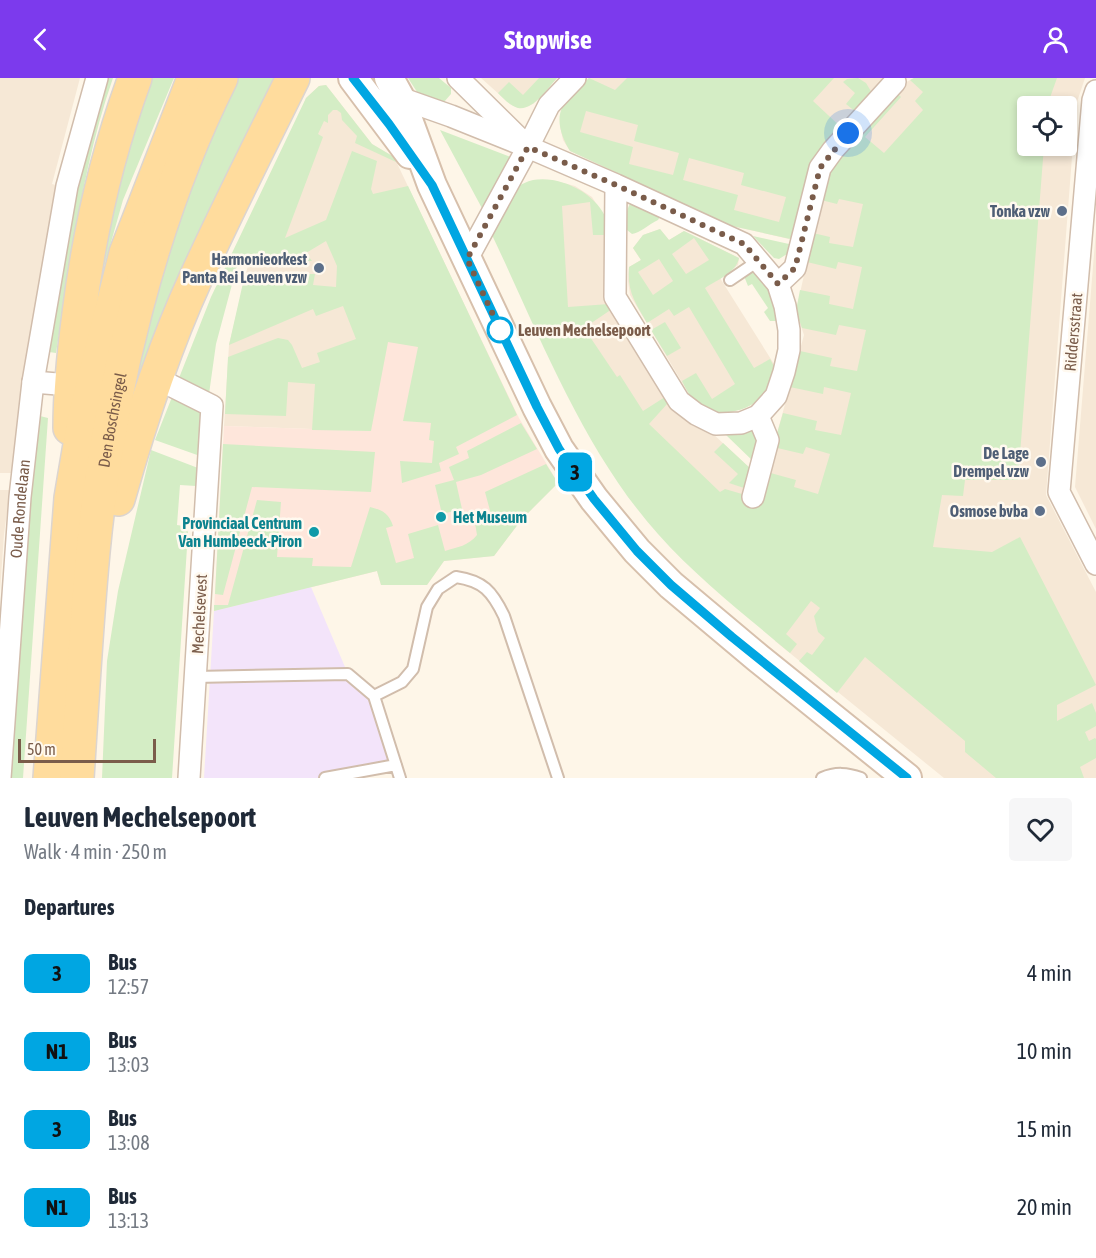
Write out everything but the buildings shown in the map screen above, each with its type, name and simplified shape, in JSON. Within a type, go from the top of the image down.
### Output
[{"type":"main road","points":[[71,498],[70,385],[86,262],[96,210],[120,117],[135,78]]},
{"type":"main road","name":"Den Boschsingel","points":[[50,778],[71,498],[84,421],[126,253],[194,78]]},
{"type":"main road","name":"Den Boschsingel","points":[[77,778],[93,552],[113,410],[134,320],[174,187],[221,78]]},
{"type":"main road","points":[[93,552],[109,531],[136,435],[195,280],[293,78]]},
{"type":"street","name":"Oude Rondelaan","points":[[0,778],[20,497],[33,382],[67,186],[98,78]]},
{"type":"street","points":[[353,78],[432,185]]},
{"type":"street","points":[[368,78],[383,89],[394,88],[451,116],[616,185],[744,244],[778,284],[789,330],[789,350],[776,396],[758,416],[741,423],[716,423],[696,414],[679,401],[615,297],[616,185]]},
{"type":"street","points":[[467,259],[549,105],[575,78]]},
{"type":"street","points":[[778,284],[795,268],[820,168],[833,150],[895,82]]},
{"type":"street","points":[[451,116],[465,84],[528,147]]},
{"type":"street","points":[[394,88],[432,185],[537,407],[559,449],[594,499],[637,551],[671,585],[719,627],[907,778]]},
{"type":"street","name":"Riddersstraat","points":[[1096,91],[1093,100],[1059,492],[1096,564]]},
{"type":"street","name":"Mechelsevest","points":[[156,378],[212,406],[189,778]]},
{"type":"street","points":[[33,382],[70,385]]},
{"type":"street","points":[[753,497],[768,440],[758,416]]},
{"type":"lane","points":[[730,280],[758,261]]},
{"type":"lane","points":[[374,696],[402,682],[413,669],[427,607],[438,590],[456,577],[472,579],[483,585],[496,598],[504,615],[558,778]]},
{"type":"lane","points":[[195,677],[348,674],[374,696],[400,778]]},
{"type":"lane","points":[[325,778],[396,765]]},
{"type":"lane","points":[[822,778],[848,773],[861,778]]},
{"type":"shaded area","points":[[0,78],[80,78],[52,184],[59,186],[12,473],[0,473]]},
{"type":"shaded area","points":[[481,78],[557,78],[533,104],[518,108],[510,104]]},
{"type":"shaded area","points":[[589,78],[891,78],[789,239],[732,226],[570,151],[563,140],[560,126],[563,106]]},
{"type":"shaded area","points":[[914,78],[1085,78],[1077,102],[1077,96],[1017,96],[1017,156],[1072,156],[1046,495],[1096,592],[1096,778],[944,778],[775,641],[759,499],[804,335],[796,311],[825,181],[899,86]]},
{"type":"shaded area","points":[[326,85],[372,144],[394,157],[468,312],[371,431],[224,426],[229,345],[249,261],[306,98],[319,86]]},
{"type":"shaded area","points":[[533,180],[552,180],[575,186],[592,197],[607,221],[607,299],[668,403],[693,426],[712,433],[752,470],[746,495],[700,536],[567,361]]},
{"type":"shaded area","points":[[660,229],[669,240],[684,231],[739,258],[738,265],[720,278],[774,364],[763,395],[753,404],[732,412],[712,411],[692,399],[630,295],[629,267],[641,260],[633,248],[643,235]]},
{"type":"shaded area","points":[[1096,230],[1096,529],[1075,487]]},
{"type":"shaded area","points":[[468,312],[519,418],[558,483],[522,519],[494,556],[444,561],[427,585],[381,585],[377,571],[214,611],[224,426],[370,431],[388,341]]},
{"type":"shaded area","points":[[0,490],[10,490],[0,591]]},
{"type":"shaded area","points":[[311,587],[348,674],[374,696],[396,765],[325,778],[204,778],[214,611]]},
{"type":"green space","points":[[106,78],[113,78],[85,180],[56,353],[49,352],[75,186]]},
{"type":"green space","points":[[149,78],[174,78],[123,200],[104,267],[84,357],[95,263]]},
{"type":"green space","points":[[233,78],[280,78],[121,420],[159,262]]},
{"type":"green space","points":[[408,78],[439,78],[451,88],[451,94],[444,102],[421,98]]},
{"type":"green space","points":[[539,78],[557,78],[540,98],[524,108],[515,107],[498,93],[509,82],[523,95]]},
{"type":"green space","points":[[589,78],[615,90],[627,78],[834,78],[813,101],[843,129],[795,240],[732,226],[570,151],[560,129],[561,111],[568,99]],"holes":[[[586,111],[638,125],[634,141],[679,153],[673,175],[629,164],[633,147],[580,132]],[[689,158],[744,173],[741,185],[786,197],[779,222],[734,210],[738,195],[683,180]]]},
{"type":"green space","points":[[858,78],[866,83],[872,93],[857,113],[846,104],[855,93],[843,82],[847,79]]},
{"type":"green space","points":[[914,78],[1057,78],[1051,96],[1017,96],[1017,156],[1043,156],[1018,480],[965,480],[963,496],[942,495],[933,547],[992,552],[1020,537],[1096,685],[1057,705],[1057,721],[1092,703],[1096,713],[1096,726],[1085,732],[1089,741],[1096,739],[1096,758],[1080,767],[1084,778],[996,778],[965,752],[965,741],[865,657],[837,693],[799,661],[807,652],[812,655],[825,638],[818,632],[814,616],[820,608],[811,601],[786,634],[797,644],[790,653],[705,581],[658,534],[607,466],[565,391],[492,235],[515,187],[526,182],[555,180],[577,188],[596,202],[607,221],[607,235],[593,235],[590,202],[562,206],[568,307],[609,304],[612,309],[584,328],[617,377],[620,375],[643,411],[665,397],[668,403],[649,424],[720,492],[725,489],[759,499],[767,472],[796,480],[794,487],[818,494],[830,454],[806,447],[803,454],[773,447],[783,413],[817,421],[815,430],[841,435],[851,393],[824,387],[823,394],[790,387],[800,351],[832,358],[830,366],[857,371],[866,330],[839,325],[836,335],[802,328],[796,311],[800,290],[830,296],[829,304],[853,309],[862,267],[838,262],[836,269],[807,262],[813,233],[830,237],[829,243],[853,247],[863,204],[839,199],[837,204],[821,200],[825,181],[837,156],[895,91],[901,97],[865,137],[884,153],[923,110],[915,101],[923,92],[910,80]]},
{"type":"green space","points":[[326,85],[372,144],[394,157],[396,162],[355,143],[357,136],[342,120],[341,113],[333,110],[328,115],[328,123],[324,121],[318,134],[323,137],[285,238],[326,220],[352,151],[377,161],[371,189],[373,194],[408,186],[517,415],[456,447],[459,454],[439,463],[441,471],[402,483],[400,461],[432,463],[434,441],[429,440],[431,423],[403,421],[418,347],[388,342],[371,431],[312,430],[315,384],[288,382],[286,416],[225,414],[228,357],[278,338],[288,340],[292,345],[302,368],[320,362],[317,353],[356,339],[343,306],[316,316],[313,309],[229,345],[245,274],[315,274],[313,285],[336,287],[337,266],[326,241],[306,253],[312,261],[238,262],[216,344],[209,394],[179,378],[211,297],[306,98],[319,86]]},
{"type":"green space","points":[[440,130],[513,158],[484,212]]},
{"type":"green space","points":[[633,201],[661,215],[658,220],[632,234],[627,230],[626,218],[627,210]]},
{"type":"green space","points":[[660,229],[669,240],[684,231],[739,258],[730,272],[705,288],[754,368],[770,359],[775,368],[765,392],[751,405],[735,411],[718,412],[702,407],[688,392],[682,381],[696,373],[712,399],[735,384],[689,307],[674,316],[669,309],[647,323],[633,297],[629,283],[629,267],[641,260],[633,248],[643,235]],"holes":[[[694,238],[709,260],[686,274],[672,254]],[[659,259],[673,281],[653,295],[638,272]]]},
{"type":"green space","points":[[753,236],[789,244],[787,254],[779,259],[774,258]]},
{"type":"green space","points":[[753,268],[769,283],[778,321],[770,321],[764,312],[768,308],[752,284],[748,286],[744,276]]},
{"type":"green space","points":[[665,322],[681,348],[667,356],[651,330]]},
{"type":"green space","points":[[172,397],[203,413],[200,456],[155,440]]},
{"type":"green space","points":[[36,415],[48,418],[23,778],[7,778]]},
{"type":"green space","points":[[521,423],[537,449],[481,475],[456,482],[462,509],[442,514],[435,485],[454,480],[449,467],[469,458],[467,451]]},
{"type":"green space","points":[[750,427],[759,434],[756,464],[726,435],[729,431]]},
{"type":"green space","points":[[723,443],[752,470],[747,489],[729,483],[738,474],[714,452]]},
{"type":"green space","points":[[223,444],[375,452],[371,492],[252,487],[223,595],[215,594]]},
{"type":"green space","points":[[151,450],[198,468],[196,486],[180,485],[177,525],[184,526],[188,532],[172,778],[102,778],[107,661],[118,591]]},
{"type":"green space","points":[[546,464],[558,483],[522,519],[494,556],[444,561],[427,585],[381,585],[377,571],[214,611],[214,605],[228,605],[257,500],[281,502],[277,557],[313,558],[312,566],[351,567],[370,507],[384,513],[393,526],[386,528],[396,563],[414,558],[408,534],[438,525],[445,551],[470,542],[477,535],[475,523],[492,518],[485,492]]},
{"type":"bus line","name":"3","points":[[353,78],[432,185],[537,407],[559,449],[594,499],[637,551],[671,585],[907,778]]},
{"type":"place","name":"Tonka vzw","points":[[1062,211]]},
{"type":"place","name":"Harmonieorkest Panta Rei Leuven vzw","points":[[319,268]]},
{"type":"place","name":"Leuven Mechelsepoort","points":[[500,330]]},
{"type":"place","name":"De Lage Drempel vzw","points":[[1041,462]]},
{"type":"place","name":"Osmose bvba","points":[[1040,511]]},
{"type":"place","name":"Het Museum","points":[[441,517]]},
{"type":"place","name":"Provinciaal Centrum Van Humbeeck-Piron","points":[[314,532]]},
{"type":"route","points":[[500,330],[503,336],[467,259],[528,147],[744,244],[778,284],[795,268],[820,168],[848,133]]}]
